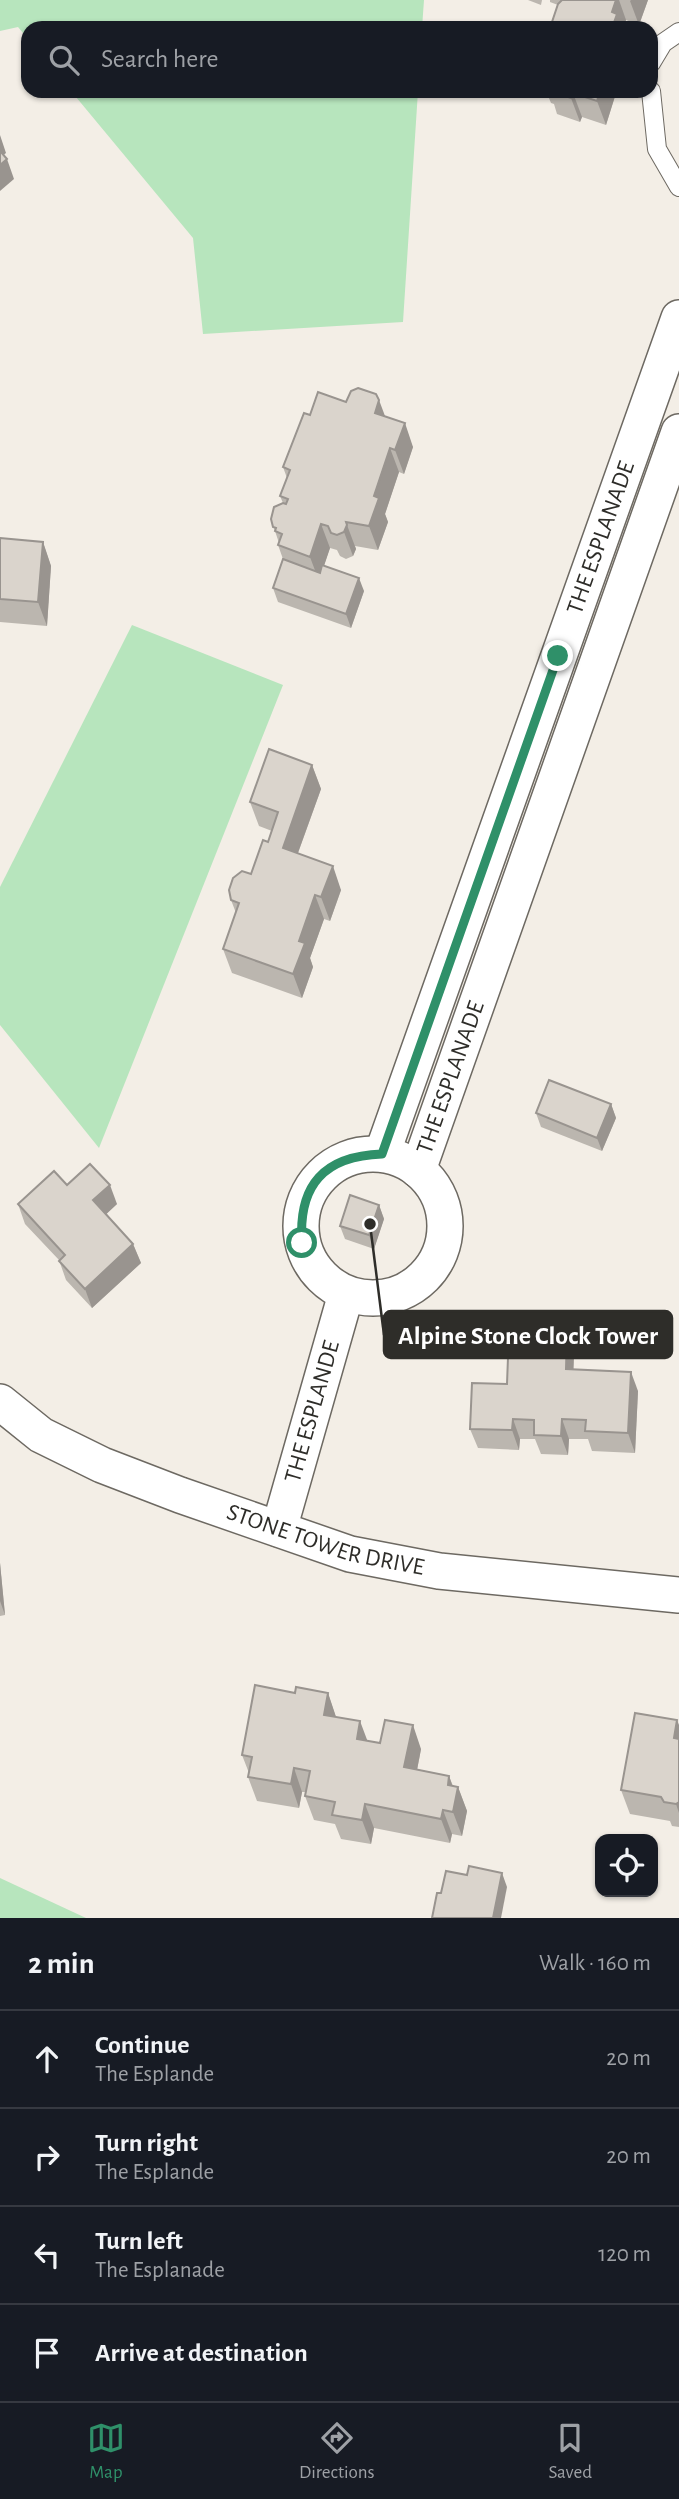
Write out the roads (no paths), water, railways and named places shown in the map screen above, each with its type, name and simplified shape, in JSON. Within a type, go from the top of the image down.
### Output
[{"type":"street","name":"THE ESPLANADE","points":[[418,1170],[576,663],[679,318]]},
{"type":"street","name":"THE ESPLANADE","points":[[382,1154],[576,663],[679,432]]},
{"type":"street","points":[[382,1154],[401,1159],[418,1170],[433,1186],[444,1219],[445,1230],[440,1252],[429,1272],[412,1287],[391,1297],[369,1299],[346,1294],[326,1282],[311,1265],[302,1243],[300,1220],[306,1197],[319,1178],[337,1163],[359,1155],[382,1154]]},
{"type":"street","name":"THE ESPLANDE","points":[[279,1529],[346,1294]]},
{"type":"street","name":"STONE TOWER DRIVE","points":[[0,1402],[41,1435],[102,1465],[350,1553],[439,1571],[679,1595]]},
{"type":"lane","points":[[658,51],[663,43],[679,32]]},
{"type":"lane","points":[[651,98],[657,149],[679,187]]},
{"type":"place","name":"Alpine Stone Clock Tower","points":[[370,1224]]}]
